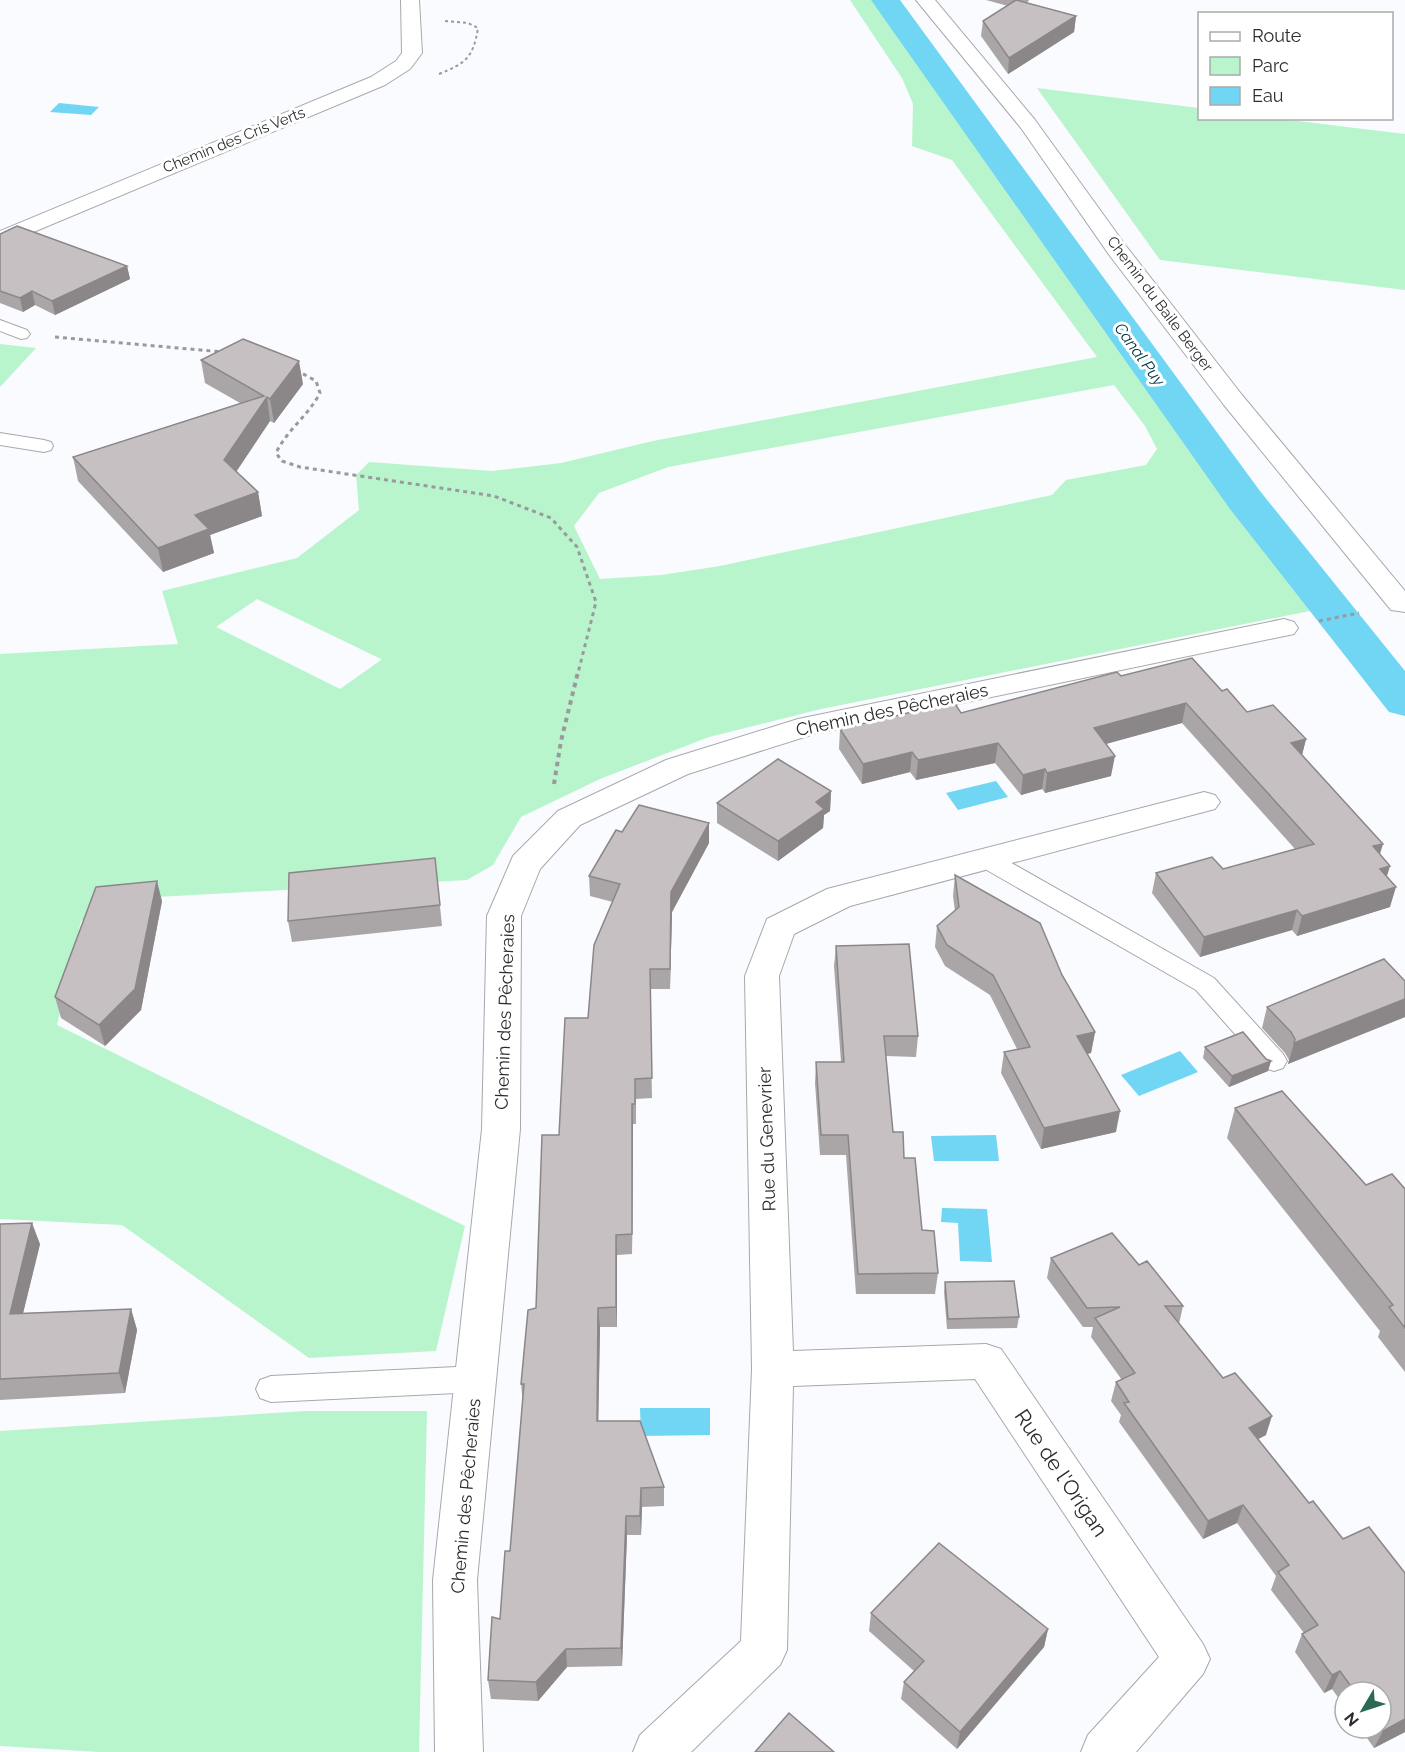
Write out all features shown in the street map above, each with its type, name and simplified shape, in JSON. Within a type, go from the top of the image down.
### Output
[{"type":"street","name":"Chemin des Cris Verts","points":[[0,239],[378,81],[403,65],[412,53],[410,0]]},
{"type":"street","name":"Chemin du Baile Berger","points":[[925,0],[1028,124],[1118,251],[1233,400],[1403,604]]},
{"type":"street","name":"Chemin des Pêcheraies","points":[[459,1752],[455,1581],[501,1129],[504,916],[525,864],[569,818],[677,767],[809,726],[1284,628]]},
{"type":"street","name":"Rue du Genevrier","points":[[657,1752],[764,1650],[773,1369],[762,976],[779,927],[839,897],[1204,802]]},
{"type":"street","name":"Rue de l'Origan","points":[[773,1369],[986,1361],[1187,1659],[1105,1752]]},
{"type":"lane","points":[[0,325],[21,334]]},
{"type":"lane","points":[[0,439],[45,446]]},
{"type":"lane","points":[[986,859],[1205,984],[1274,1061]]},
{"type":"lane","points":[[271,1389],[477,1379]]},
{"type":"path","points":[[21,334],[230,352]]},
{"type":"path","points":[[291,367],[316,381],[320,393],[313,409],[279,444],[276,453],[282,461],[300,467],[494,496],[551,518],[577,547],[596,602],[561,741],[551,800],[569,818]]},
{"type":"path","points":[[1319,621],[1354,614]]},
{"type":"green space","points":[[850,0],[879,0],[1315,610],[821,709],[709,737],[600,779],[521,817],[493,865],[467,880],[121,899],[81,921],[57,1025],[465,1226],[436,1351],[309,1358],[122,1225],[0,1219],[0,654],[178,644],[162,591],[297,558],[359,510],[356,475],[369,462],[492,471],[561,463],[653,441],[1097,357],[952,160],[912,146],[913,104],[902,78]],"holes":[[[1114,385],[1145,426],[1157,449],[1146,465],[1066,480],[1052,495],[720,566],[661,575],[600,579],[574,526],[599,493],[668,467]],[[257,599],[381,659],[381,660],[340,689],[216,627]]]},
{"type":"green space","points":[[1037,88],[1198,108],[1198,120],[1289,120],[1405,134],[1405,290],[1160,260]]},
{"type":"green space","points":[[0,344],[36,348],[1,386],[0,386]]},
{"type":"green space","points":[[305,1411],[427,1411],[419,1752],[99,1752],[0,1746],[0,1431]]},
{"type":"water","points":[[59,103],[99,107],[91,115],[50,112]]},
{"type":"water","points":[[996,781],[1008,797],[958,810],[946,793]]},
{"type":"water","points":[[1180,1051],[1198,1072],[1139,1096],[1121,1075]]},
{"type":"water","points":[[996,1135],[999,1161],[934,1161],[931,1136]]},
{"type":"water","points":[[942,1208],[987,1209],[992,1262],[960,1261],[958,1223],[941,1222]]},
{"type":"water","points":[[640,1408],[710,1408],[710,1435],[641,1436]]},
{"type":"building","points":[[1016,0],[1076,16],[1009,58],[983,21]]},
{"type":"building","points":[[17,226],[127,266],[52,301],[32,291],[20,298],[0,291],[0,234]]},
{"type":"building","points":[[243,339],[299,361],[270,399],[267,397],[224,460],[258,492],[195,515],[209,529],[158,548],[73,457],[264,396],[201,360]]},
{"type":"building","points":[[1192,658],[1222,691],[1227,689],[1247,712],[1273,705],[1306,739],[1291,743],[1383,844],[1373,846],[1390,866],[1380,869],[1396,887],[1302,916],[1297,910],[1204,937],[1156,873],[1212,857],[1223,869],[1314,844],[1186,703],[1094,728],[1115,756],[1047,773],[1045,769],[1023,775],[998,743],[918,760],[912,752],[863,764],[840,729],[954,702],[961,713],[1117,672],[1121,676]]},
{"type":"building","points":[[778,759],[831,791],[816,802],[824,809],[778,841],[717,803]]},
{"type":"building","points":[[639,805],[709,823],[671,892],[670,969],[650,969],[652,1078],[635,1079],[635,1104],[632,1104],[632,1234],[616,1235],[616,1307],[598,1308],[597,1421],[640,1421],[664,1487],[641,1488],[640,1516],[626,1516],[621,1648],[566,1649],[536,1682],[488,1680],[492,1617],[500,1619],[505,1551],[510,1551],[528,1310],[536,1308],[542,1135],[559,1135],[565,1018],[588,1018],[594,945],[620,884],[589,876],[616,830],[622,832]]},
{"type":"building","points":[[435,858],[440,905],[288,921],[289,873]]},
{"type":"building","points":[[955,875],[1040,923],[1062,975],[1095,1032],[1077,1036],[1120,1111],[1044,1128],[1004,1052],[1030,1047],[993,975],[947,945],[937,926],[959,907]]},
{"type":"building","points":[[157,881],[135,989],[99,1025],[55,997],[96,887]]},
{"type":"building","points":[[909,944],[918,1036],[884,1036],[893,1132],[903,1132],[904,1158],[915,1158],[922,1230],[934,1231],[938,1273],[858,1274],[848,1135],[821,1135],[816,1062],[844,1062],[836,946]]},
{"type":"building","points":[[1384,959],[1405,981],[1405,999],[1294,1043],[1295,1039],[1291,1032],[1267,1007]]},
{"type":"building","points":[[1243,1032],[1266,1059],[1271,1061],[1232,1076],[1205,1047]]},
{"type":"building","points":[[1282,1091],[1366,1185],[1392,1174],[1405,1189],[1405,1328],[1389,1307],[1393,1305],[1235,1108]]},
{"type":"building","points":[[32,1223],[10,1314],[131,1309],[119,1373],[0,1379],[0,1224]]},
{"type":"building","points":[[1112,1233],[1139,1265],[1147,1261],[1183,1306],[1165,1306],[1223,1378],[1235,1373],[1272,1416],[1249,1428],[1309,1503],[1313,1501],[1343,1539],[1369,1527],[1405,1573],[1405,1719],[1393,1726],[1393,1680],[1346,1680],[1340,1671],[1332,1675],[1302,1634],[1318,1625],[1278,1572],[1289,1565],[1243,1505],[1208,1521],[1124,1403],[1129,1402],[1116,1382],[1135,1373],[1095,1318],[1120,1307],[1087,1308],[1051,1258]]},
{"type":"building","points":[[1014,1281],[1019,1317],[948,1319],[945,1282]]},
{"type":"building","points":[[939,1543],[1048,1629],[960,1732],[904,1682],[924,1661],[871,1613]]},
{"type":"building","points":[[789,1713],[834,1752],[755,1752]]},
{"type":"waterway","name":"Canal Puy","points":[[885,0],[1245,500],[1405,702]]}]
